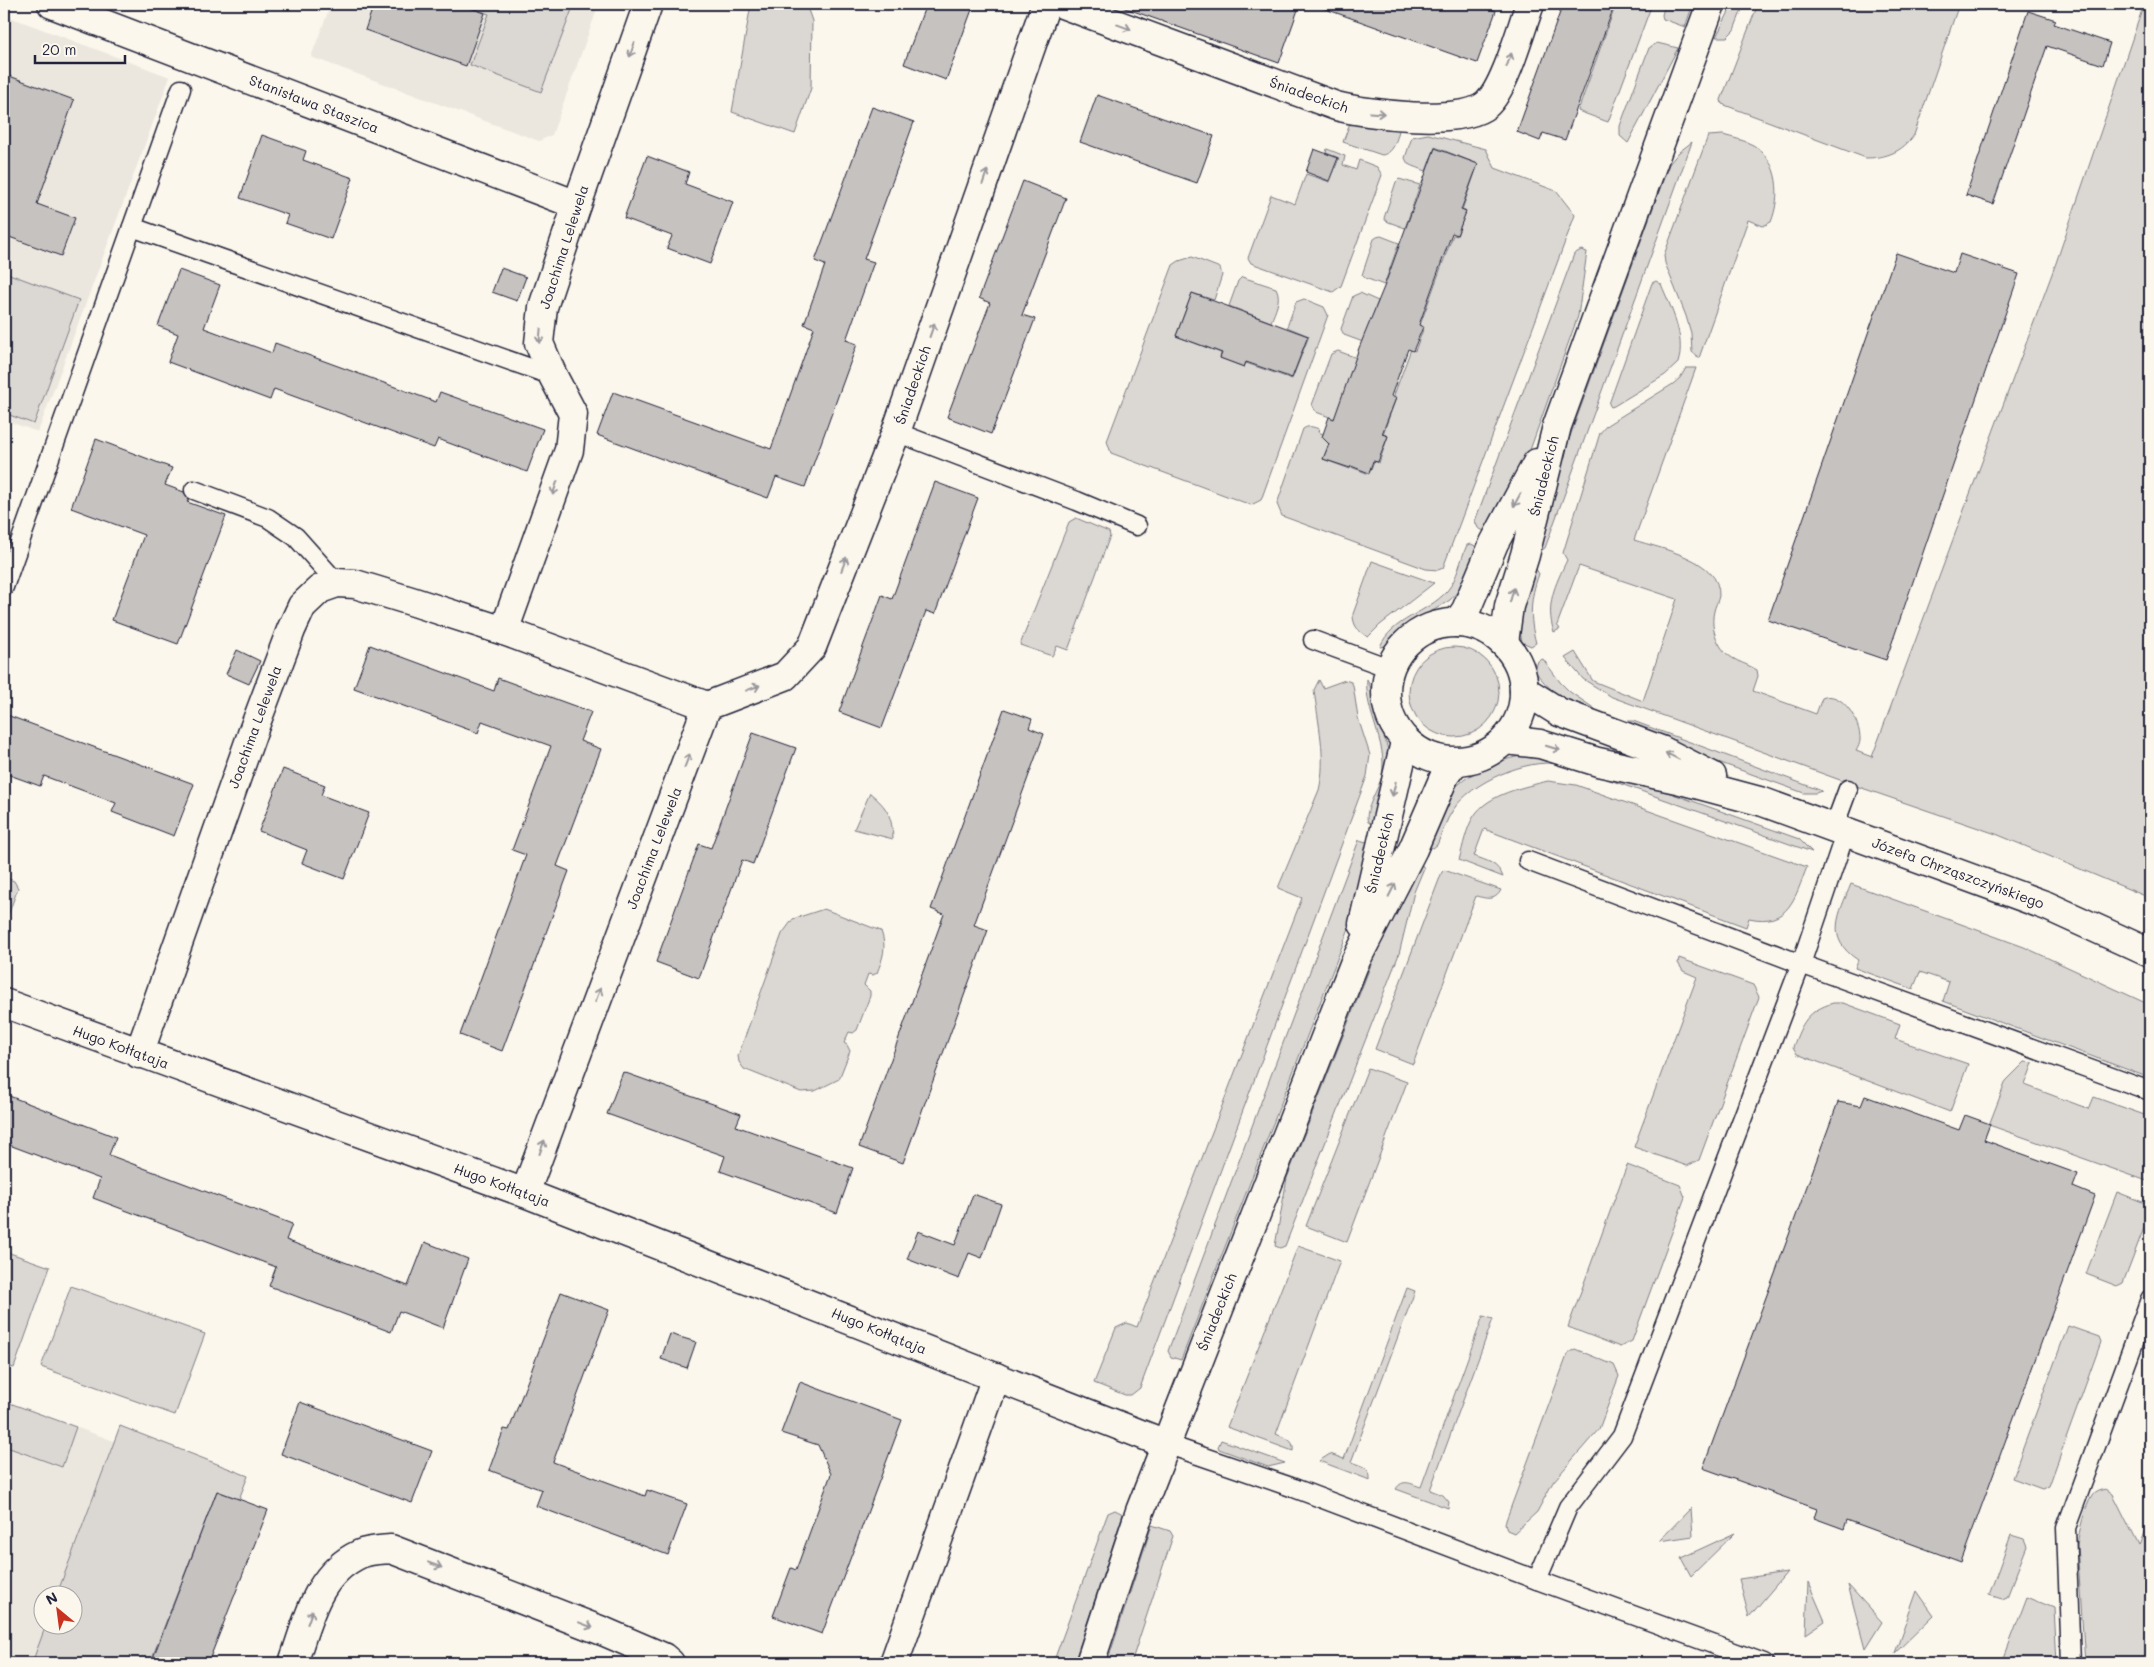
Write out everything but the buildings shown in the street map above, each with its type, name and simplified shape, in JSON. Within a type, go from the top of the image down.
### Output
[{"type":"street","name":"Stanisława Staszica","points":[[52,4],[577,205]]},
{"type":"street","name":"Joachima Lelewela","points":[[504,631],[568,450],[573,414],[553,376],[539,343],[543,306],[648,4]]},
{"type":"street","name":"Śniadeckich","points":[[707,706],[785,676],[812,647],[896,432],[1046,4]]},
{"type":"street","name":"Śniadeckich","points":[[1062,4],[1336,106],[1359,112],[1448,116],[1472,113],[1486,105],[1498,89],[1530,4]]},
{"type":"street","name":"Śniadeckich","points":[[1504,643],[1509,606],[1525,555],[1557,426],[1711,4]]},
{"type":"street","name":"Śniadeckich","points":[[1457,623],[1469,602],[1494,544],[1557,426]]},
{"type":"street","name":"Joachima Lelewela","points":[[139,1054],[253,731],[291,630],[302,606],[320,590],[336,583]]},
{"type":"street","points":[[336,583],[355,584],[504,631],[707,706]]},
{"type":"street","points":[[1457,623],[1473,625],[1488,631],[1504,643],[1520,666],[1524,690],[1520,717],[1506,740],[1482,756],[1454,762],[1428,757],[1405,742],[1388,715],[1385,691],[1389,668],[1398,651],[1411,638],[1426,629],[1441,624],[1457,623]]},
{"type":"street","name":"Józefa Chrząszczyńskiego","points":[[1524,690],[1559,712],[1661,750],[1763,802]]},
{"type":"street","name":"Joachima Lelewela","points":[[525,1193],[707,706]]},
{"type":"street","name":"Józefa Chrząszczyńskiego","points":[[1506,740],[1540,744],[1606,764],[1677,779],[1763,802],[2047,906],[2150,953]]},
{"type":"street","name":"Śniadeckich","points":[[1354,964],[1405,742]]},
{"type":"street","name":"Śniadeckich","points":[[1090,1663],[1140,1511],[1354,964],[1413,849],[1445,775],[1454,762]]},
{"type":"street","name":"Hugo Kołłątaja","points":[[4,1003],[139,1054],[525,1193],[1166,1444]]},
{"type":"street","points":[[894,1663],[996,1377]]},
{"type":"street","points":[[293,1663],[320,1589],[340,1566],[362,1553],[391,1549],[605,1632],[663,1657],[670,1663]]},
{"type":"lane","points":[[4,587],[181,89]]},
{"type":"lane","points":[[132,227],[553,376]]},
{"type":"lane","points":[[896,432],[1137,526]]},
{"type":"lane","points":[[194,490],[268,518],[296,537],[336,583]]},
{"type":"lane","points":[[1313,640],[1389,668]]},
{"type":"lane","points":[[1537,1580],[1568,1507],[1622,1436],[1801,964],[1840,829],[1848,790]]},
{"type":"lane","points":[[1528,861],[1801,964],[2150,1091]]},
{"type":"lane","points":[[2071,1663],[2066,1528],[2150,1299]]},
{"type":"lane","points":[[1166,1444],[1294,1488],[1764,1663]]},
{"type":"shaded area","points":[[331,4],[599,4],[552,135],[539,141],[311,57]]},
{"type":"shaded area","points":[[462,4],[574,4],[541,92],[470,65],[489,14]]},
{"type":"shaded area","points":[[751,4],[806,4],[812,21],[811,88],[795,134],[732,112]]},
{"type":"shaded area","points":[[1616,4],[1652,4],[1608,122],[1578,111]]},
{"type":"shaded area","points":[[1665,4],[1693,4],[1685,27],[1663,19],[1662,15]]},
{"type":"shaded area","points":[[1733,4],[1744,4],[1734,30],[1727,37],[1716,37]]},
{"type":"shaded area","points":[[1758,4],[1959,4],[1914,135],[1909,141],[1893,153],[1880,157],[1866,158],[1722,104],[1721,100]]},
{"type":"shaded area","points":[[2144,4],[2150,4],[2150,898],[1996,834],[1862,788],[1612,697],[1583,679],[1565,658],[1575,652],[1593,681],[1643,701],[1677,599],[1579,566],[1557,625],[1560,629],[1554,632],[1551,622],[1551,604],[1555,587],[1567,560],[1563,553],[1600,433],[1607,425],[1673,384],[1680,378],[1686,368],[1696,368],[1634,540],[1687,558],[1700,564],[1710,573],[1717,583],[1719,596],[1713,616],[1715,634],[1725,652],[1757,670],[1758,676],[1753,691],[1816,714],[1822,698],[1829,696],[1837,698],[1854,716],[1860,740],[1856,751],[1872,757],[2056,263]]},
{"type":"shaded area","points":[[4,15],[170,77],[38,432],[4,420]]},
{"type":"shaded area","points":[[1657,43],[1678,48],[1628,143],[1620,136],[1620,126],[1649,48]]},
{"type":"shaded area","points":[[1350,123],[1401,124],[1393,147],[1387,154],[1382,155],[1343,142]]},
{"type":"shaded area","points":[[1428,134],[1486,149],[1495,168],[1556,191],[1575,215],[1443,568],[1438,570],[1426,569],[1282,516],[1277,504],[1303,429],[1307,427],[1319,429],[1318,432],[1329,436],[1329,444],[1323,459],[1369,474],[1374,461],[1379,463],[1388,436],[1383,434],[1396,398],[1394,395],[1411,349],[1415,351],[1424,327],[1420,325],[1453,235],[1457,236],[1466,211],[1462,210],[1478,164],[1435,147],[1426,171],[1408,164],[1405,158],[1412,137]]},
{"type":"shaded area","points":[[1723,135],[1750,143],[1769,160],[1776,180],[1776,202],[1771,222],[1763,226],[1748,220],[1699,358],[1692,352],[1691,333],[1665,263],[1664,255],[1708,136]]},
{"type":"shaded area","points":[[1692,142],[1545,548],[1537,550],[1548,520],[1553,487],[1564,453],[1669,164],[1679,152]]},
{"type":"shaded area","points":[[1327,149],[1345,156],[1343,165],[1356,170],[1359,160],[1377,167],[1382,175],[1341,286],[1333,292],[1251,263],[1248,258],[1271,195],[1295,204],[1306,174],[1330,182],[1339,158],[1326,153]]},
{"type":"shaded area","points":[[1399,179],[1420,185],[1405,228],[1386,221],[1384,218],[1396,182]]},
{"type":"shaded area","points":[[1381,236],[1399,243],[1384,285],[1362,275],[1374,239]]},
{"type":"shaded area","points":[[1581,250],[1587,252],[1578,316],[1525,464],[1488,533],[1478,528],[1475,521],[1574,254]]},
{"type":"shaded area","points":[[1192,257],[1220,268],[1222,275],[1214,300],[1192,293],[1176,336],[1221,353],[1220,358],[1244,367],[1246,363],[1292,379],[1309,336],[1287,327],[1296,302],[1304,299],[1324,307],[1328,315],[1261,500],[1251,505],[1111,453],[1107,441],[1173,265]]},
{"type":"shaded area","points":[[4,272],[79,300],[34,424],[4,413]]},
{"type":"shaded area","points":[[1242,277],[1276,288],[1278,301],[1271,322],[1229,306],[1238,281]]},
{"type":"shaded area","points":[[1656,281],[1661,284],[1679,332],[1680,353],[1678,363],[1665,375],[1611,407],[1609,404],[1652,283]]},
{"type":"shaded area","points":[[1360,293],[1378,301],[1363,342],[1344,335],[1341,329],[1353,296]]},
{"type":"shaded area","points":[[1338,351],[1357,358],[1335,419],[1316,412],[1312,405],[1331,354]]},
{"type":"shaded area","points":[[1076,518],[1109,532],[1110,536],[1068,650],[1057,646],[1052,656],[1020,645],[1069,522]]},
{"type":"shaded area","points":[[1471,544],[1483,549],[1461,588],[1450,600],[1405,628],[1386,646],[1380,647],[1385,637],[1392,630],[1439,599],[1447,591],[1456,575],[1467,545]]},
{"type":"shaded area","points":[[1372,561],[1434,583],[1380,625],[1368,637],[1357,628],[1353,614]]},
{"type":"shaded area","points":[[1532,567],[1539,574],[1531,608],[1536,643],[1531,646],[1522,642],[1518,621]]},
{"type":"shaded area","points":[[1454,647],[1471,651],[1486,660],[1495,675],[1499,692],[1495,709],[1486,724],[1471,733],[1454,737],[1437,733],[1422,724],[1413,709],[1409,692],[1413,675],[1422,660],[1437,651]]},
{"type":"shaded area","points":[[1543,659],[1570,692],[1595,709],[1597,718],[1563,699],[1542,680],[1535,671],[1538,661]]},
{"type":"shaded area","points":[[1367,679],[1374,696],[1390,757],[1376,826],[1368,822],[1367,817],[1381,780],[1383,763],[1382,751],[1369,703]]},
{"type":"shaded area","points":[[1319,680],[1323,688],[1345,680],[1353,685],[1358,718],[1370,755],[1367,776],[1140,1388],[1131,1395],[1125,1395],[1094,1383],[1116,1328],[1127,1323],[1137,1327],[1302,898],[1278,888],[1319,790],[1322,753],[1314,690]]},
{"type":"shaded area","points":[[1628,721],[1633,721],[1822,791],[1804,793],[1621,727]]},
{"type":"shaded area","points":[[1526,755],[1538,755],[1559,764],[1531,765],[1501,774],[1486,782],[1461,800],[1453,810],[1437,845],[1433,848],[1425,845],[1441,807],[1448,796],[1463,780],[1483,768]]},
{"type":"shaded area","points":[[1604,776],[1656,788],[1799,839],[1812,852],[1607,779]]},
{"type":"shaded area","points":[[1548,781],[1576,785],[1807,867],[1794,899],[1782,914],[1762,920],[1749,918],[1746,927],[1484,829],[1474,856],[1488,861],[1495,866],[1503,877],[1459,860],[1469,826],[1480,808],[1507,793]]},
{"type":"shaded area","points":[[870,793],[888,813],[892,824],[893,839],[854,829]]},
{"type":"shaded area","points":[[1359,840],[1370,843],[1353,918],[1181,1360],[1171,1357],[1168,1351]]},
{"type":"shaded area","points":[[1418,860],[1424,868],[1414,892],[1399,954],[1285,1246],[1280,1248],[1275,1246],[1287,1178],[1387,924]]},
{"type":"shaded area","points":[[1444,870],[1501,890],[1493,898],[1476,896],[1413,1064],[1375,1049]]},
{"type":"shaded area","points":[[4,877],[14,881],[18,888],[4,926]]},
{"type":"shaded area","points":[[1851,884],[2024,947],[2150,1005],[2150,1078],[1943,1001],[1949,982],[1920,972],[1913,989],[1855,968],[1858,960],[1847,952],[1841,943],[1837,925],[1842,905]]},
{"type":"shaded area","points":[[824,909],[881,931],[884,952],[877,973],[873,975],[868,974],[864,985],[870,991],[870,996],[857,1030],[853,1033],[849,1032],[844,1043],[850,1051],[839,1079],[815,1091],[801,1092],[744,1069],[739,1062],[738,1056],[782,934],[793,919]]},
{"type":"shaded area","points":[[1679,958],[1753,985],[1759,997],[1699,1160],[1687,1166],[1634,1147],[1697,977],[1683,971],[1678,963]]},
{"type":"shaded area","points":[[1833,1003],[1843,1003],[1900,1024],[1895,1039],[1968,1064],[1950,1112],[1797,1054],[1793,1047],[1799,1031],[1807,1019],[1817,1010]]},
{"type":"shaded area","points":[[2025,1062],[2033,1063],[2025,1085],[2089,1109],[2094,1097],[2150,1117],[2150,1182],[1989,1125],[2006,1081]]},
{"type":"shaded area","points":[[1368,1068],[1407,1082],[1347,1242],[1306,1226]]},
{"type":"shaded area","points":[[1627,1165],[1680,1185],[1685,1197],[1632,1341],[1620,1347],[1568,1327]]},
{"type":"shaded area","points":[[2117,1192],[2145,1203],[2150,1212],[2123,1283],[2117,1286],[2086,1274]]},
{"type":"shaded area","points":[[1298,1246],[1340,1261],[1276,1434],[1291,1441],[1293,1451],[1227,1427]]},
{"type":"shaded area","points":[[4,1251],[50,1267],[14,1368],[4,1365]]},
{"type":"shaded area","points":[[71,1286],[205,1334],[175,1415],[41,1367]]},
{"type":"shaded area","points":[[1407,1288],[1415,1291],[1351,1462],[1367,1470],[1370,1480],[1319,1461],[1330,1454],[1344,1459]]},
{"type":"shaded area","points":[[1483,1316],[1493,1319],[1430,1490],[1443,1495],[1449,1502],[1448,1508],[1396,1489],[1404,1483],[1411,1483],[1421,1487]]},
{"type":"shaded area","points":[[2068,1326],[2099,1337],[2101,1342],[2049,1486],[2042,1489],[2012,1478]]},
{"type":"shaded area","points":[[1575,1349],[1614,1365],[1619,1376],[1599,1429],[1553,1482],[1537,1512],[1514,1533],[1507,1530],[1505,1523],[1568,1353]]},
{"type":"shaded area","points":[[4,1401],[114,1441],[61,1584],[32,1584],[32,1634],[43,1634],[32,1663],[4,1663]]},
{"type":"shaded area","points":[[4,1401],[76,1427],[62,1467],[4,1446]]},
{"type":"shaded area","points":[[120,1426],[248,1476],[239,1499],[217,1491],[150,1663],[32,1663],[43,1634],[82,1634],[82,1584],[61,1584]]},
{"type":"shaded area","points":[[1221,1440],[1285,1463],[1268,1467],[1219,1449]]},
{"type":"shaded area","points":[[2106,1489],[2113,1494],[2139,1546],[2150,1516],[2150,1663],[2085,1663],[2077,1545],[2089,1500],[2098,1491]]},
{"type":"shaded area","points":[[1691,1508],[1693,1536],[1659,1541]]},
{"type":"shaded area","points":[[1115,1510],[1123,1514],[1074,1663],[1053,1663],[1108,1513]]},
{"type":"shaded area","points":[[1152,1525],[1170,1531],[1173,1536],[1131,1663],[1107,1663]]},
{"type":"shaded area","points":[[1735,1533],[1691,1576],[1681,1558]]},
{"type":"shaded area","points":[[2011,1535],[2024,1539],[2027,1546],[2007,1597],[2002,1599],[1989,1595]]},
{"type":"shaded area","points":[[1787,1572],[1749,1617],[1739,1579]]},
{"type":"shaded area","points":[[1808,1582],[1825,1621],[1806,1634]]},
{"type":"shaded area","points":[[1848,1585],[1882,1622],[1865,1649]]},
{"type":"shaded area","points":[[1917,1591],[1934,1615],[1895,1653]]},
{"type":"shaded area","points":[[2027,1597],[2054,1608],[2057,1663],[2002,1663]]}]
